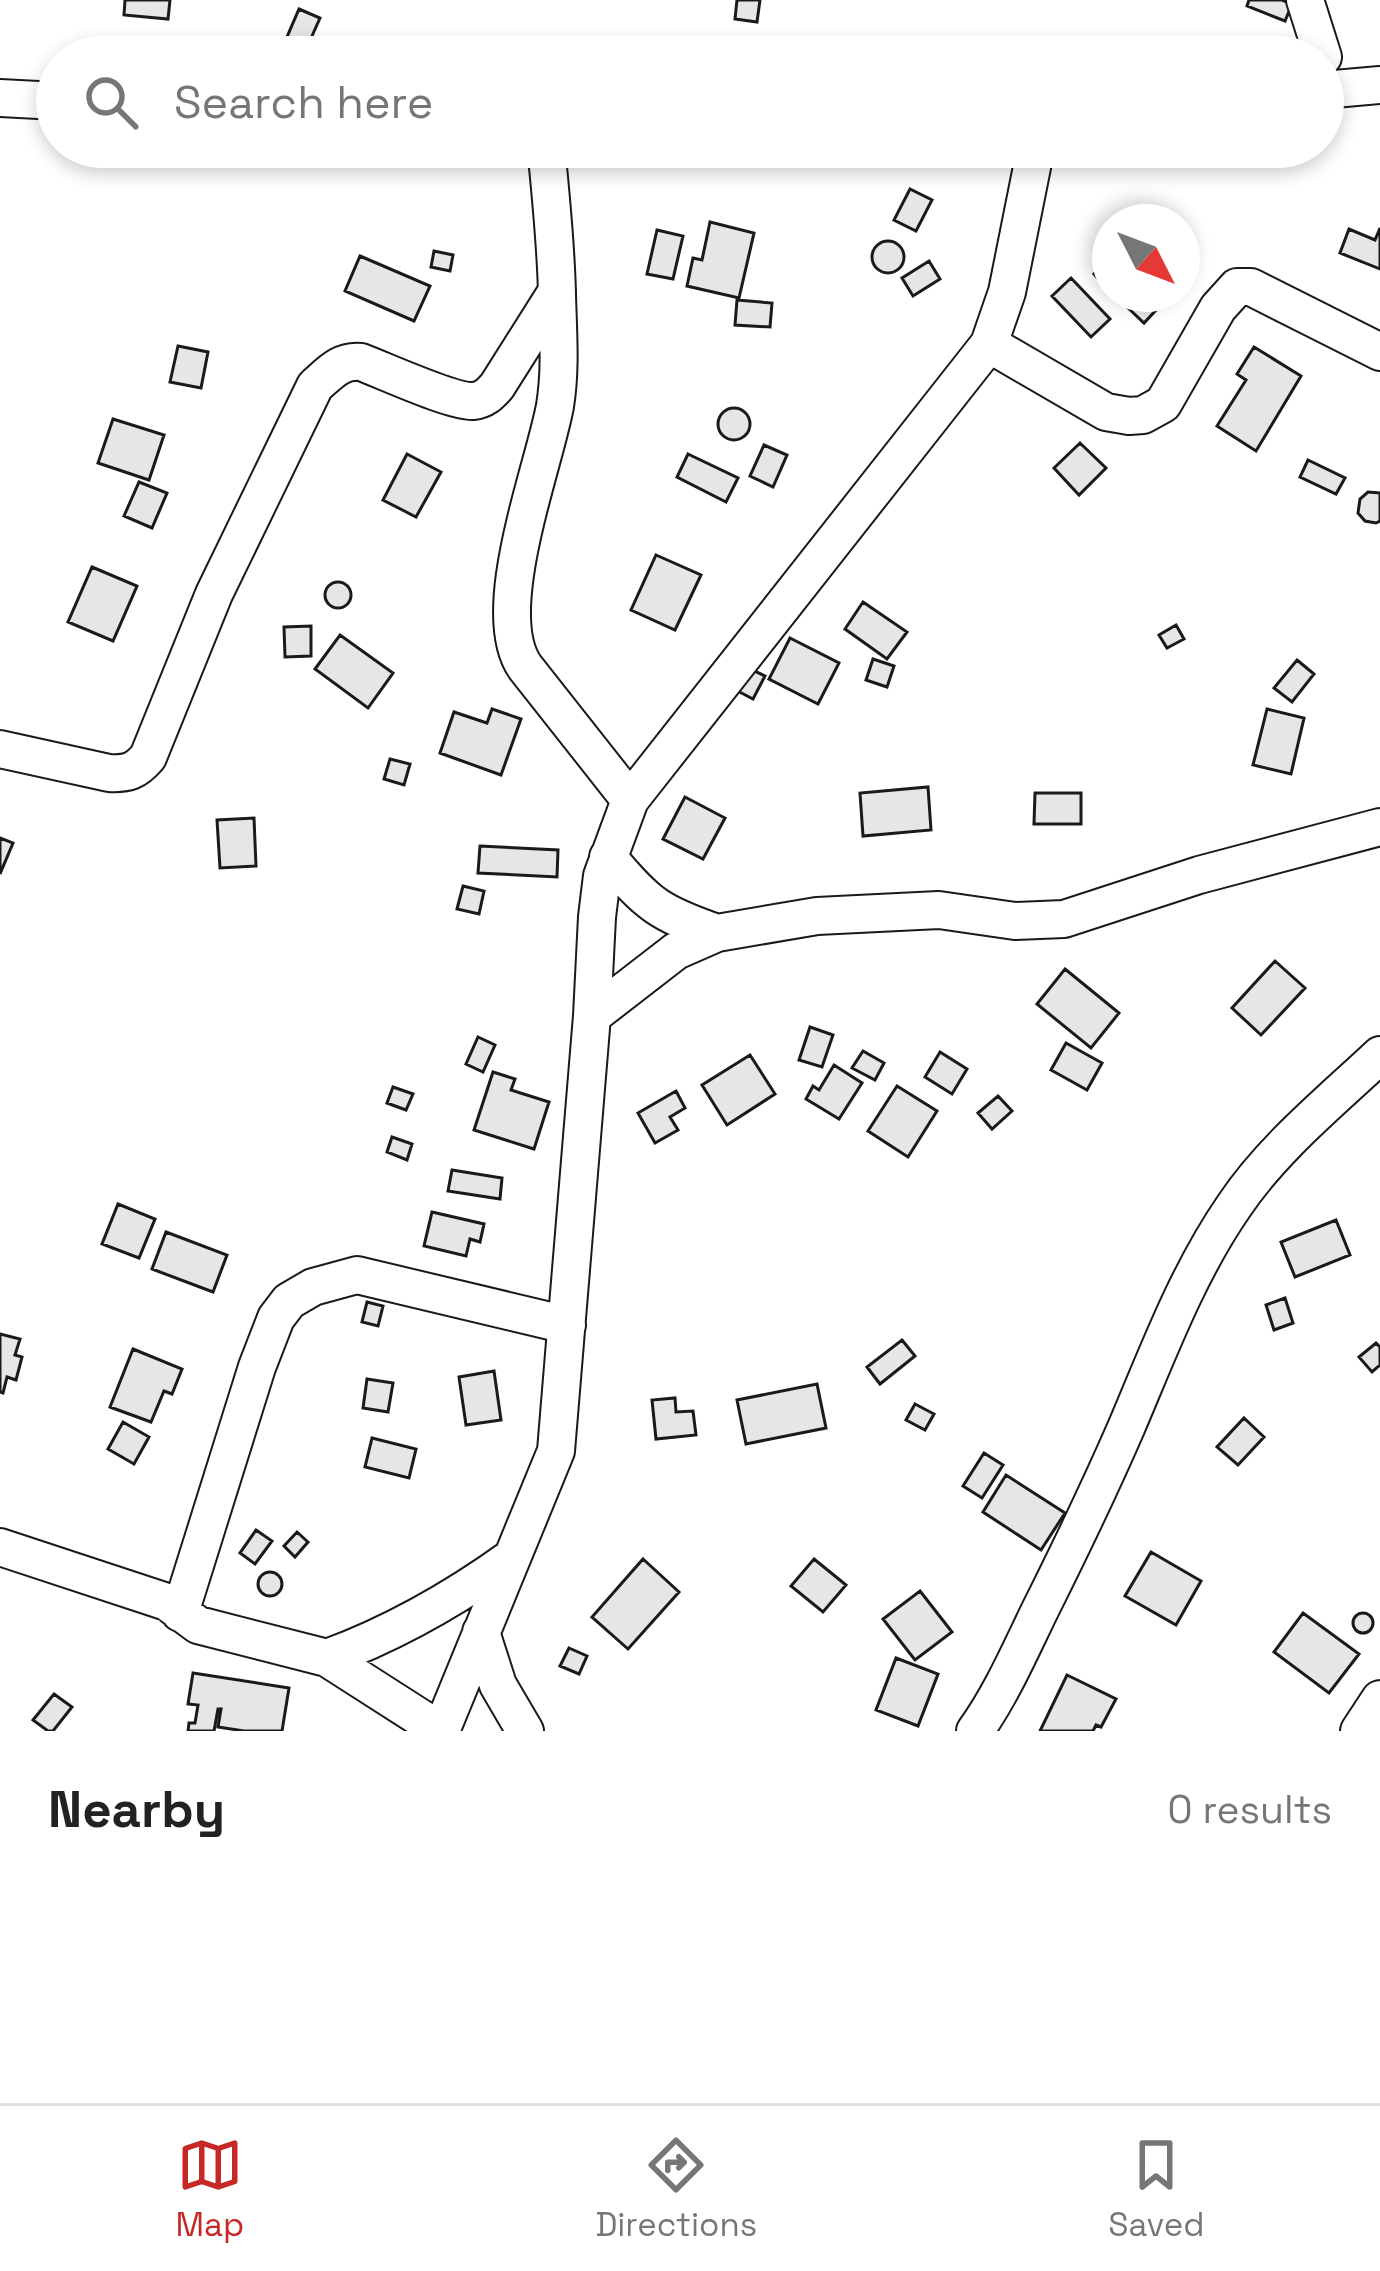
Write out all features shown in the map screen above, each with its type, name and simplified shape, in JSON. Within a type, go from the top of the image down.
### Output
[{"type":"street","points":[[1305,0],[1315,36]]},
{"type":"street","points":[[1344,77],[1380,85]]},
{"type":"street","points":[[0,98],[36,100]]},
{"type":"street","points":[[548,168],[560,335],[556,401],[515,564],[512,633],[519,659],[630,800]]},
{"type":"street","points":[[0,1547],[167,1603],[198,1625],[223,1634],[327,1658],[441,1731],[556,1451],[597,917],[608,856],[630,800],[989,344],[1006,292],[1032,168]]},
{"type":"street","points":[[989,344],[1106,412],[1129,416],[1143,415],[1163,404],[1218,308],[1237,287],[1251,287],[1380,352]]},
{"type":"street","points":[[0,748],[109,773],[138,769],[148,757],[214,594],[315,386],[340,364],[361,362],[455,398],[478,401],[497,386],[557,291]]},
{"type":"street","points":[[592,1016],[676,951],[718,933],[817,916],[939,910],[1015,921],[1064,919],[1199,874],[1380,827]]},
{"type":"street","points":[[608,856],[657,908],[684,923],[718,933]]},
{"type":"street","points":[[975,1731],[1052,1588],[1148,1370],[1235,1203],[1282,1149],[1380,1055]]},
{"type":"street","points":[[180,1613],[257,1367],[276,1318],[289,1301],[313,1287],[357,1275],[567,1325]]},
{"type":"street","points":[[327,1658],[374,1641],[469,1589],[511,1558]]},
{"type":"street","points":[[481,1632],[498,1685],[525,1731]]},
{"type":"street","points":[[1359,1731],[1380,1700]]},
{"type":"building","points":[[125,0],[170,0],[168,19],[124,15]]},
{"type":"building","points":[[737,0],[760,0],[757,22],[735,19]]},
{"type":"building","points":[[1249,0],[1292,4],[1285,21],[1247,6]]},
{"type":"building","points":[[299,9],[320,18],[312,36],[287,36]]},
{"type":"building","points":[[910,189],[932,200],[916,231],[894,220]]},
{"type":"building","points":[[710,222],[754,233],[739,298],[687,286],[693,258],[702,260]]},
{"type":"building","points":[[1380,228],[1380,269],[1340,253],[1349,229],[1375,240]]},
{"type":"building","points":[[657,230],[683,236],[673,279],[647,274]]},
{"type":"building","points":[[888,241],[899,246],[904,257],[899,268],[888,273],[877,268],[872,257],[877,246]]},
{"type":"building","points":[[434,251],[453,255],[450,271],[431,267]]},
{"type":"building","points":[[360,256],[430,286],[414,321],[345,291]]},
{"type":"building","points":[[929,261],[940,279],[913,296],[902,278]]},
{"type":"building","points":[[1071,278],[1092,300],[1092,312],[1103,312],[1110,319],[1091,337],[1052,296]]},
{"type":"building","points":[[737,300],[772,303],[770,327],[735,325]]},
{"type":"building","points":[[1132,312],[1154,312],[1144,323]]},
{"type":"building","points":[[178,346],[208,352],[201,388],[170,382]]},
{"type":"building","points":[[1254,347],[1301,376],[1256,451],[1217,426],[1246,380],[1237,374]]},
{"type":"building","points":[[734,408],[745,413],[750,424],[745,435],[734,440],[723,435],[718,424],[723,413]]},
{"type":"building","points":[[113,419],[164,435],[149,480],[98,463]]},
{"type":"building","points":[[1080,443],[1106,468],[1079,495],[1054,468]]},
{"type":"building","points":[[764,445],[787,455],[773,487],[750,476]]},
{"type":"building","points":[[407,454],[441,472],[416,517],[383,500]]},
{"type":"building","points":[[688,454],[738,478],[726,502],[677,477]]},
{"type":"building","points":[[1308,460],[1345,478],[1336,494],[1300,477]]},
{"type":"building","points":[[139,482],[167,493],[152,528],[124,516]]},
{"type":"building","points":[[1368,492],[1380,493],[1380,521],[1376,523],[1358,513],[1360,499]]},
{"type":"building","points":[[656,555],[701,575],[675,630],[631,610]]},
{"type":"building","points":[[92,567],[137,586],[113,641],[68,622]]},
{"type":"building","points":[[338,582],[351,595],[338,608],[325,595]]},
{"type":"building","points":[[863,602],[907,632],[887,659],[845,629]]},
{"type":"building","points":[[1176,625],[1184,639],[1167,648],[1159,635]]},
{"type":"building","points":[[311,626],[311,656],[285,657],[284,627]]},
{"type":"building","points":[[340,635],[393,673],[368,708],[315,669]]},
{"type":"building","points":[[790,638],[839,663],[818,704],[769,679]]},
{"type":"building","points":[[873,659],[894,666],[887,687],[866,680]]},
{"type":"building","points":[[1297,660],[1314,674],[1292,702],[1274,688]]},
{"type":"building","points":[[744,666],[765,676],[753,699],[732,688]]},
{"type":"building","points":[[492,709],[521,719],[501,775],[440,753],[454,712],[487,723]]},
{"type":"building","points":[[1267,709],[1304,718],[1291,774],[1253,765]]},
{"type":"building","points":[[390,759],[410,764],[404,785],[384,779]]},
{"type":"building","points":[[928,787],[931,830],[863,836],[860,793]]},
{"type":"building","points":[[1035,793],[1081,793],[1081,824],[1034,824]]},
{"type":"building","points":[[685,797],[725,818],[703,859],[663,839]]},
{"type":"building","points":[[254,818],[256,866],[220,868],[217,820]]},
{"type":"building","points":[[0,838],[13,843],[0,874]]},
{"type":"building","points":[[480,846],[558,850],[557,877],[478,873]]},
{"type":"building","points":[[463,886],[484,891],[479,914],[457,909]]},
{"type":"building","points":[[1275,961],[1305,988],[1261,1035],[1232,1008]]},
{"type":"building","points":[[1065,969],[1119,1013],[1091,1048],[1037,1004]]},
{"type":"building","points":[[810,1027],[833,1035],[822,1067],[799,1060]]},
{"type":"building","points":[[478,1037],[495,1045],[483,1072],[466,1064]]},
{"type":"building","points":[[1066,1043],[1102,1063],[1087,1090],[1051,1070]]},
{"type":"building","points":[[863,1051],[884,1063],[875,1080],[852,1068]]},
{"type":"building","points":[[940,1052],[967,1069],[952,1094],[925,1077]]},
{"type":"building","points":[[750,1055],[775,1094],[727,1125],[702,1085]]},
{"type":"building","points":[[834,1065],[862,1083],[839,1119],[806,1099],[813,1086],[819,1090]]},
{"type":"building","points":[[493,1072],[515,1079],[511,1090],[549,1102],[534,1149],[474,1130]]},
{"type":"building","points":[[897,1086],[937,1111],[908,1157],[868,1131]]},
{"type":"building","points":[[393,1087],[413,1094],[406,1110],[387,1103]]},
{"type":"building","points":[[676,1091],[685,1108],[670,1117],[678,1130],[655,1143],[638,1113]]},
{"type":"building","points":[[998,1096],[1012,1111],[992,1129],[978,1113]]},
{"type":"building","points":[[392,1137],[412,1144],[407,1160],[387,1152]]},
{"type":"building","points":[[452,1170],[502,1178],[500,1199],[448,1191]]},
{"type":"building","points":[[118,1204],[155,1219],[139,1258],[102,1244]]},
{"type":"building","points":[[432,1212],[484,1224],[480,1242],[470,1239],[466,1256],[424,1246]]},
{"type":"building","points":[[1336,1220],[1350,1255],[1295,1277],[1281,1242]]},
{"type":"building","points":[[166,1232],[227,1255],[213,1292],[152,1269]]},
{"type":"building","points":[[1285,1298],[1293,1323],[1274,1330],[1266,1305]]},
{"type":"building","points":[[367,1302],[383,1306],[378,1326],[362,1322]]},
{"type":"building","points":[[0,1334],[20,1339],[15,1355],[22,1357],[16,1380],[7,1377],[3,1393],[0,1392]]},
{"type":"building","points":[[902,1340],[915,1356],[880,1384],[867,1367]]},
{"type":"building","points":[[1376,1343],[1380,1365],[1372,1372],[1359,1357]]},
{"type":"building","points":[[133,1349],[182,1369],[172,1394],[164,1391],[151,1422],[110,1407]]},
{"type":"building","points":[[494,1371],[501,1420],[466,1425],[459,1377]]},
{"type":"building","points":[[367,1379],[393,1383],[388,1412],[363,1408]]},
{"type":"building","points":[[817,1384],[826,1428],[746,1444],[737,1400]]},
{"type":"building","points":[[675,1398],[676,1412],[693,1411],[696,1435],[656,1439],[652,1400]]},
{"type":"building","points":[[915,1404],[934,1414],[925,1430],[906,1420]]},
{"type":"building","points":[[1244,1418],[1264,1437],[1238,1465],[1217,1447]]},
{"type":"building","points":[[123,1422],[149,1437],[134,1464],[108,1449]]},
{"type":"building","points":[[372,1438],[416,1449],[409,1478],[365,1467]]},
{"type":"building","points":[[984,1453],[1003,1465],[982,1498],[963,1486]]},
{"type":"building","points":[[1006,1475],[1065,1513],[1041,1550],[983,1512]]},
{"type":"building","points":[[256,1530],[272,1541],[255,1564],[240,1553]]},
{"type":"building","points":[[297,1532],[308,1542],[295,1557],[284,1546]]},
{"type":"building","points":[[1151,1552],[1201,1581],[1176,1625],[1125,1596]]},
{"type":"building","points":[[643,1559],[679,1592],[628,1649],[592,1617]]},
{"type":"building","points":[[814,1559],[846,1585],[823,1612],[791,1586]]},
{"type":"building","points":[[270,1572],[279,1575],[279,1593],[270,1596],[261,1593],[258,1584],[261,1575]]},
{"type":"building","points":[[920,1591],[952,1632],[915,1660],[883,1619]]},
{"type":"building","points":[[1303,1613],[1359,1654],[1329,1693],[1274,1652]]},
{"type":"building","points":[[1363,1613],[1373,1623],[1363,1633],[1353,1623]]},
{"type":"building","points":[[569,1648],[587,1656],[579,1674],[560,1666]]},
{"type":"building","points":[[896,1658],[938,1674],[918,1726],[876,1710]]},
{"type":"building","points":[[193,1673],[289,1688],[282,1731],[218,1727],[218,1709],[214,1731],[188,1731],[189,1723],[195,1723],[198,1705],[188,1704]]},
{"type":"building","points":[[1067,1675],[1116,1699],[1101,1727],[1096,1725],[1093,1731],[1040,1731]]},
{"type":"building","points":[[54,1694],[72,1707],[48,1731],[33,1720]]}]
